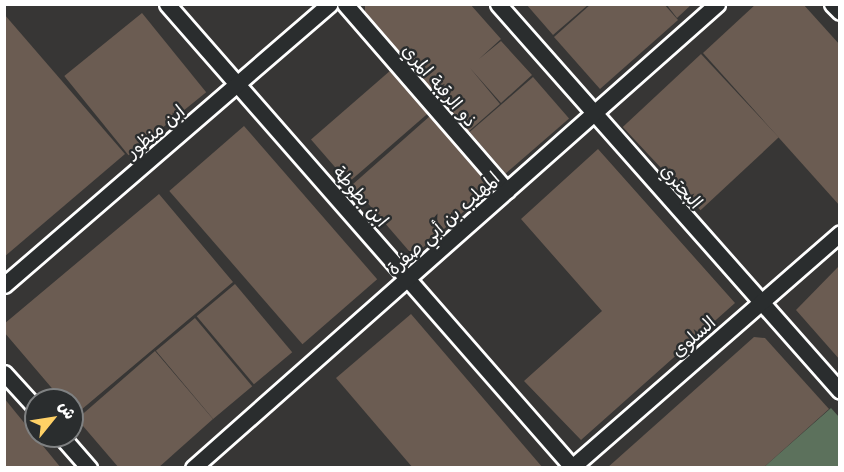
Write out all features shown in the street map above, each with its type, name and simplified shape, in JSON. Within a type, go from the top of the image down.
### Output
[{"type":"street","name":"ابن بطوطة","points":[[167,4],[572,467]]},
{"type":"street","name":"ابن منظور","points":[[4,285],[239,85],[329,4]]},
{"type":"street","name":"ذو الرقبة المري","points":[[345,4],[507,191]]},
{"type":"street","name":"البحتري","points":[[498,4],[594,116],[840,391]]},
{"type":"street","name":"المهلب بن أبي صفرة","points":[[193,468],[408,281],[717,4]]},
{"type":"street","points":[[832,4],[840,12]]},
{"type":"street","name":"السلوى","points":[[572,467],[840,233]]},
{"type":"street","points":[[4,372],[24,394]]},
{"type":"street","points":[[72,448],[89,468]]},
{"type":"green space","points":[[831,408],[839,417],[839,467],[764,467]]},
{"type":"building","points":[[365,4],[470,4],[501,39],[479,59],[501,41],[532,75],[501,103],[470,68],[500,104],[468,132],[365,13]]},
{"type":"building","points":[[526,4],[589,4],[553,35]]},
{"type":"building","points":[[591,4],[664,4],[678,20],[600,89],[554,37]]},
{"type":"building","points":[[666,4],[692,4],[677,18]]},
{"type":"building","points":[[756,4],[803,4],[840,45],[840,206],[703,53]]},
{"type":"building","points":[[142,13],[206,92],[128,155],[64,76]]},
{"type":"building","points":[[4,14],[125,154],[4,257]]},
{"type":"building","points":[[701,54],[779,137],[700,210],[623,127]]},
{"type":"building","points":[[391,70],[428,113],[348,183],[311,140]]},
{"type":"building","points":[[533,77],[569,119],[506,174],[470,132]]},
{"type":"building","points":[[430,116],[487,183],[487,191],[419,251],[409,251],[352,185]]},
{"type":"building","points":[[244,126],[377,279],[302,344],[169,191]]},
{"type":"building","points":[[598,149],[735,303],[581,440],[524,381],[602,311],[521,219]]},
{"type":"building","points":[[159,194],[233,282],[84,407],[84,388],[52,388],[4,332],[4,324]]},
{"type":"building","points":[[840,265],[840,360],[796,310]]},
{"type":"building","points":[[235,284],[292,352],[254,384],[197,316]]},
{"type":"building","points":[[411,314],[543,468],[413,468],[336,378]]},
{"type":"building","points":[[195,318],[252,386],[213,419],[156,351]]},
{"type":"building","points":[[754,337],[765,338],[829,409],[763,468],[607,468]]},
{"type":"building","points":[[155,351],[213,419],[158,468],[119,468],[84,427],[84,413]]},
{"type":"building","points":[[4,398],[24,423],[24,448],[45,448],[61,468],[4,468]]}]
